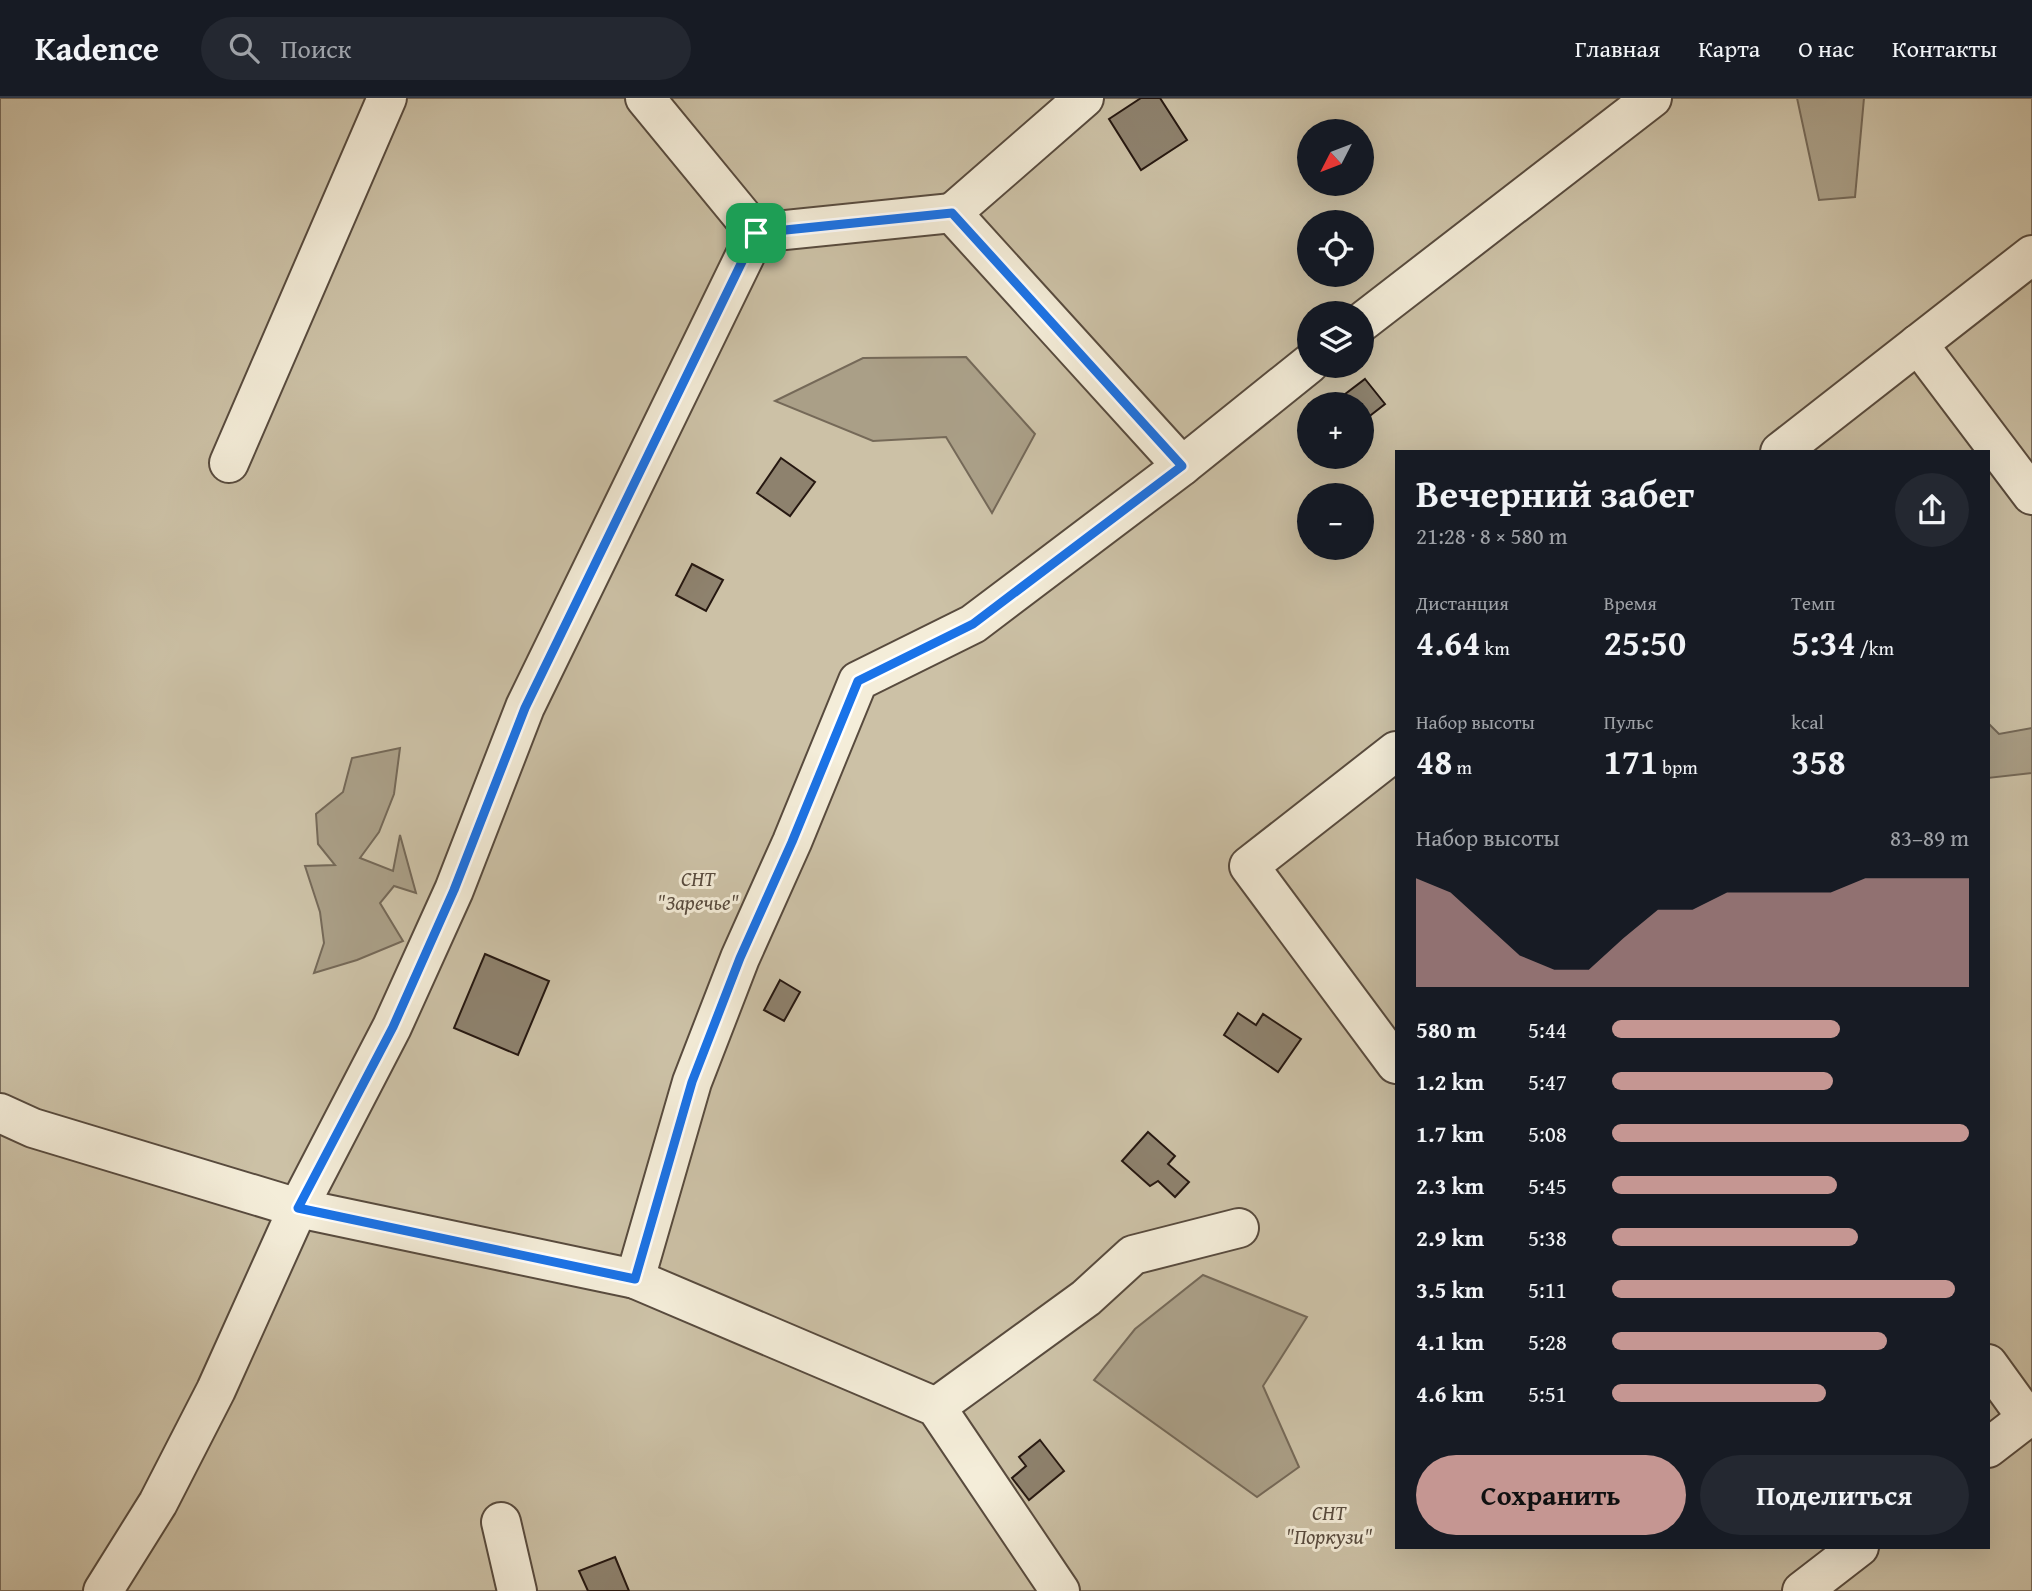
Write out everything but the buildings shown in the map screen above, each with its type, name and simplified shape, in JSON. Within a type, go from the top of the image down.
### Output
[{"type":"street","points":[[229,463],[387,98]]},
{"type":"street","points":[[645,98],[756,233]]},
{"type":"street","points":[[756,233],[952,213],[1084,98]]},
{"type":"street","points":[[1374,313],[1652,98]]},
{"type":"street","points":[[952,213],[1182,466]]},
{"type":"street","points":[[103,1591],[158,1503],[216,1390],[298,1208],[393,1027],[454,890],[525,708],[756,233]]},
{"type":"street","points":[[1783,450],[2032,255]]},
{"type":"street","points":[[1918,344],[2032,495]]},
{"type":"street","points":[[635,1279],[692,1082],[740,958],[792,842],[858,681],[973,624],[1182,466],[1297,374]]},
{"type":"street","points":[[1395,752],[1249,866],[1395,1063]]},
{"type":"street","points":[[0,1113],[33,1128],[298,1208],[635,1279],[936,1407],[1060,1591]]},
{"type":"street","points":[[936,1407],[1086,1298],[1133,1255],[1240,1228]]},
{"type":"street","points":[[1990,1367],[2029,1416],[1990,1446]]},
{"type":"street","points":[[501,1522],[517,1591]]},
{"type":"street","points":[[1802,1591],[1856,1549]]},
{"type":"green space","name":"СНТ \"Заречье\"","points":[[0,98],[2032,98],[2032,1591],[0,1591]]},
{"type":"shaded area","points":[[1797,98],[1864,98],[1855,197],[1819,200]]},
{"type":"shaded area","points":[[966,357],[1035,434],[992,513],[946,437],[873,441],[775,401],[863,358]]},
{"type":"shaded area","points":[[1990,725],[1999,734],[2032,728],[2032,773],[1990,778]]},
{"type":"shaded area","points":[[400,748],[394,794],[379,832],[360,858],[393,871],[400,835],[416,893],[394,886],[380,903],[403,941],[357,960],[314,973],[324,943],[320,912],[305,866],[335,865],[318,844],[316,814],[343,792],[352,758]]},
{"type":"shaded area","points":[[1203,1275],[1307,1317],[1263,1386],[1299,1467],[1257,1497],[1094,1380],[1135,1329]]},
{"type":"route","points":[[952,213],[1182,466],[973,624],[858,681],[792,842],[740,958],[692,1082],[635,1279],[298,1208],[393,1027],[454,890],[525,708],[756,233],[952,213]]},
{"type":"park label","name":"СНТ \"Поркузи\"","points":[[1329,1525]]}]
